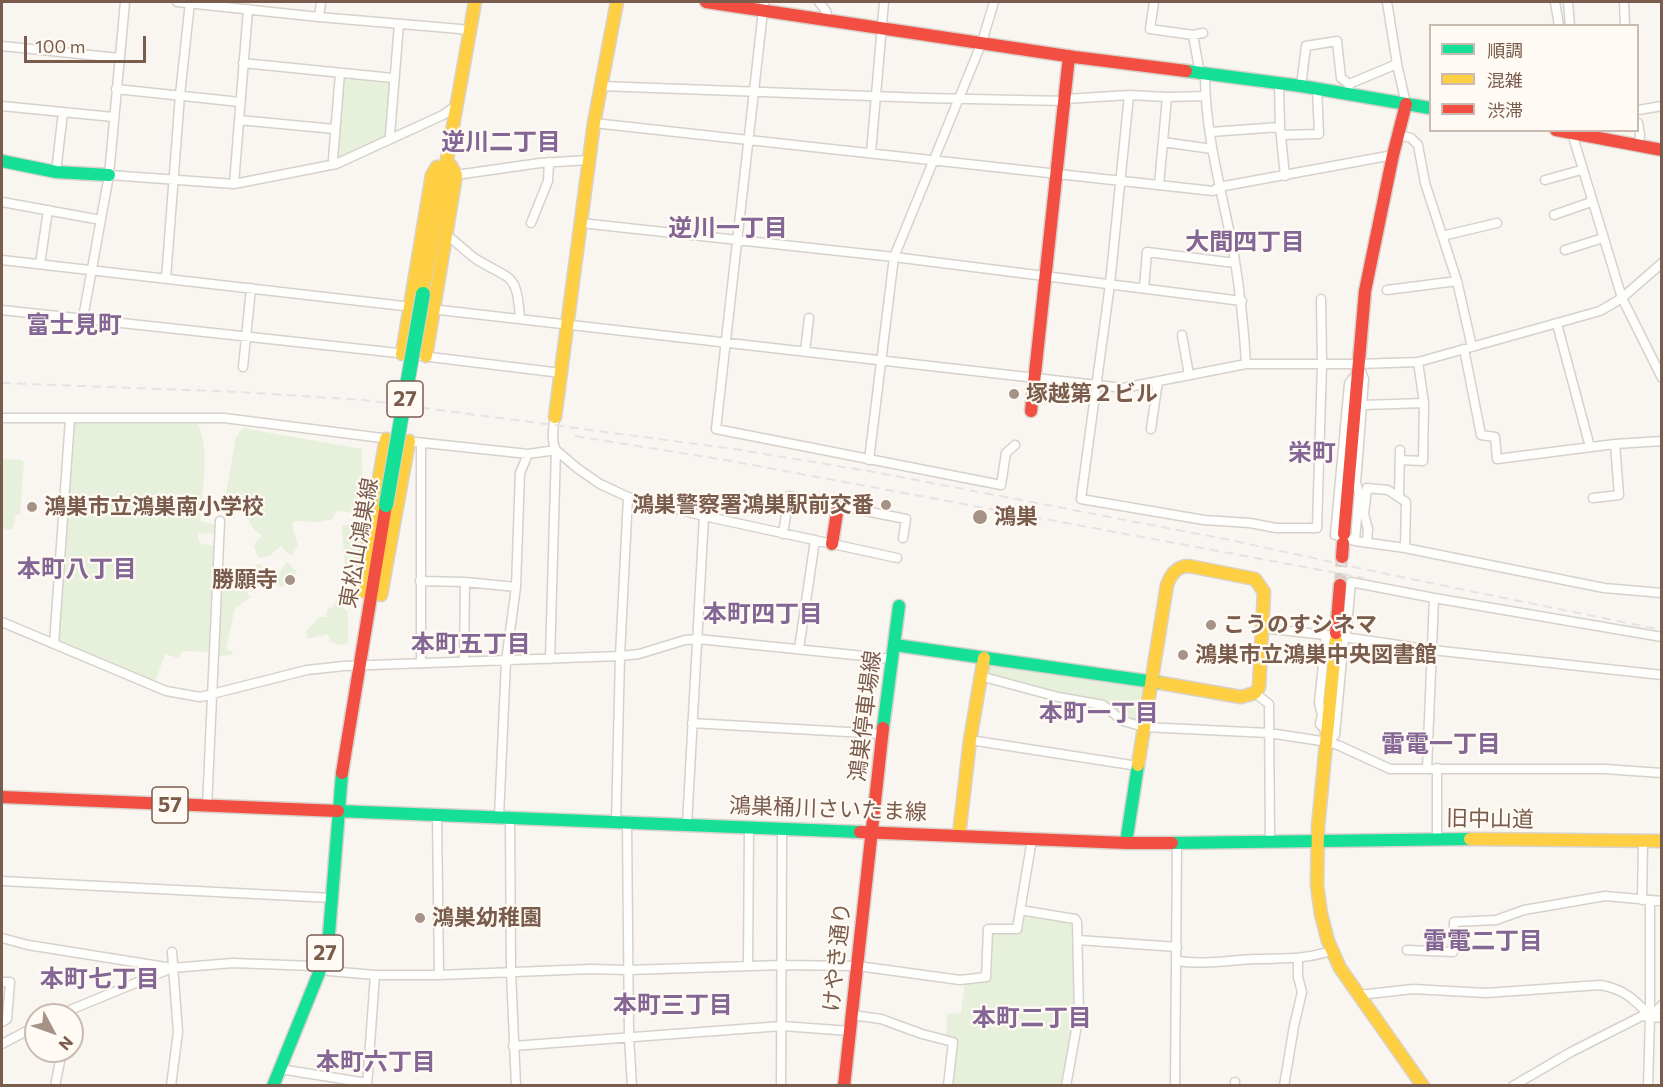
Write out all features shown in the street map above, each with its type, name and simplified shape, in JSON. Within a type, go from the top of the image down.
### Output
[{"type":"main road","name":"東松山鴻巣線","points":[[273,1086],[321,968],[329,934],[345,743],[423,294],[451,170],[457,105],[475,2]]},
{"type":"main road","points":[[555,417],[594,123],[617,2]]},
{"type":"main road","points":[[706,2],[763,5],[828,19],[1069,56],[1317,89],[1348,89],[1429,108]]},
{"type":"main road","points":[[1031,411],[1069,56]]},
{"type":"main road","points":[[1342,557],[1365,291],[1393,154],[1406,104]]},
{"type":"main road","points":[[1570,132],[1662,150]]},
{"type":"main road","points":[[2,162],[56,172],[109,175]]},
{"type":"main road","points":[[402,354],[432,175],[437,167],[451,170],[446,234],[426,356]]},
{"type":"main road","points":[[386,439],[360,588],[371,594],[381,595],[384,589],[415,442]]},
{"type":"main road","points":[[832,544],[838,506]]},
{"type":"main road","points":[[894,652],[984,658],[1152,682],[1241,697],[1255,693],[1259,687],[1264,592],[1255,579],[1189,566],[1180,567],[1170,576],[1167,585],[1152,682],[1144,727],[1126,843]]},
{"type":"main road","points":[[1340,585],[1338,636],[1317,842],[1320,912],[1330,951],[1423,1086]]},
{"type":"main road","name":"鴻巣停車場線","points":[[872,832],[899,606]]},
{"type":"main road","points":[[959,836],[970,740],[984,658]]},
{"type":"main road","name":"57","points":[[2,797],[338,811]]},
{"type":"main road","name":"鴻巣桶川さいたま線","points":[[338,811],[1126,843],[1317,842]]},
{"type":"main road","name":"けやき通り","points":[[844,1086],[872,832]]},
{"type":"main road","name":"旧中山道","points":[[1317,842],[1437,839],[1662,841]]},
{"type":"street","points":[[83,318],[109,175],[125,2]]},
{"type":"street","points":[[177,2],[242,6],[320,17],[460,28],[471,31]]},
{"type":"street","points":[[166,279],[180,95],[190,2]]},
{"type":"street","points":[[320,17],[321,2]]},
{"type":"street","points":[[819,2],[826,11],[828,19]]},
{"type":"street","points":[[871,153],[884,2]]},
{"type":"street","points":[[869,460],[894,257],[982,42],[994,2]]},
{"type":"street","points":[[1154,2],[1150,29],[1198,34],[1212,149],[1242,301],[1246,364]]},
{"type":"street","points":[[1387,2],[1406,104]]},
{"type":"street","points":[[1556,2],[1558,24]]},
{"type":"street","points":[[1568,2],[1570,24]]},
{"type":"street","points":[[1624,2],[1625,24]]},
{"type":"street","points":[[763,5],[716,429],[1001,485],[1006,453],[1015,445]]},
{"type":"street","points":[[234,184],[243,63],[242,6]]},
{"type":"street","points":[[392,138],[390,135],[393,78],[399,24]]},
{"type":"street","points":[[1301,86],[1306,46],[1338,41],[1341,78],[1348,89],[1397,64]]},
{"type":"street","points":[[2,46],[119,58]]},
{"type":"street","points":[[243,63],[393,78]]},
{"type":"street","points":[[336,164],[333,159],[340,73]]},
{"type":"street","points":[[1279,83],[1280,131],[1285,176]]},
{"type":"street","points":[[601,86],[957,99],[1065,100],[1129,94],[1167,97],[1205,96]]},
{"type":"street","points":[[116,89],[240,102]]},
{"type":"street","points":[[1210,132],[1280,131],[1319,134],[1317,89]]},
{"type":"street","points":[[1129,94],[1110,284],[1081,499],[1276,528],[1317,528],[1322,364],[1321,299]]},
{"type":"street","points":[[1158,185],[1167,97]]},
{"type":"street","points":[[109,175],[234,184],[336,164],[443,115],[457,105]]},
{"type":"street","points":[[2,106],[113,117]]},
{"type":"street","points":[[1639,110],[1662,106]]},
{"type":"street","points":[[56,172],[63,112]]},
{"type":"street","points":[[239,120],[335,129]]},
{"type":"street","points":[[594,123],[1213,191],[1219,187],[1393,154]]},
{"type":"street","points":[[1639,129],[1639,146]]},
{"type":"street","points":[[1570,132],[1623,298],[1662,378]]},
{"type":"street","points":[[1399,135],[1411,138],[1418,145],[1425,183],[1457,281],[1481,435],[1495,437],[1497,459],[1615,444],[1662,441]]},
{"type":"street","points":[[1163,142],[1212,149]]},
{"type":"street","points":[[451,170],[589,160]]},
{"type":"street","points":[[531,223],[548,181],[549,162]]},
{"type":"street","points":[[1545,180],[1581,170]]},
{"type":"street","points":[[2,202],[101,220]]},
{"type":"street","points":[[1554,215],[1592,202]]},
{"type":"street","points":[[40,264],[48,210]]},
{"type":"street","points":[[581,223],[894,257],[1242,301]]},
{"type":"street","points":[[1442,236],[1497,223]]},
{"type":"street","points":[[446,234],[476,258],[509,276],[518,295],[520,319]]},
{"type":"street","points":[[1565,250],[1603,238]]},
{"type":"street","points":[[1144,288],[1147,252],[1235,263]]},
{"type":"street","points":[[2,260],[1123,388],[1246,364],[1322,364],[1358,371],[1418,362],[1600,311],[1623,298],[1662,263]]},
{"type":"street","points":[[1387,290],[1457,281]]},
{"type":"street","points":[[243,367],[252,288]]},
{"type":"street","points":[[2,310],[561,373]]},
{"type":"street","points":[[805,351],[809,318]]},
{"type":"street","points":[[1557,324],[1590,447]]},
{"type":"street","points":[[1182,335],[1189,375]]},
{"type":"street","points":[[1400,460],[1423,461],[1424,403],[1418,362]]},
{"type":"street","points":[[1358,371],[1364,379],[1356,483],[1359,492],[1344,538],[1604,588],[1662,592]]},
{"type":"street","points":[[1150,429],[1158,381]]},
{"type":"street","points":[[1363,405],[1424,403]]},
{"type":"street","points":[[550,659],[555,417]]},
{"type":"street","points":[[2,418],[224,418],[386,439],[528,454],[556,450],[600,484],[628,497],[783,534],[897,558]]},
{"type":"street","points":[[54,644],[70,419]]},
{"type":"street","points":[[415,442],[421,663]]},
{"type":"street","points":[[1593,498],[1619,495],[1615,444]]},
{"type":"street","points":[[1399,496],[1400,450]]},
{"type":"street","points":[[516,1086],[505,818],[506,661],[516,587],[520,472],[528,454]]},
{"type":"street","points":[[1367,543],[1368,529],[1364,514],[1367,488],[1388,490],[1406,502],[1405,548]]},
{"type":"street","points":[[783,534],[789,496],[906,519],[903,538]]},
{"type":"street","points":[[628,497],[620,656],[622,823],[632,1086]]},
{"type":"street","points":[[687,825],[704,516]]},
{"type":"street","points":[[207,807],[220,521]]},
{"type":"street","points":[[799,649],[815,540]]},
{"type":"street","points":[[420,581],[465,582],[516,587]]},
{"type":"street","points":[[464,661],[465,582]]},
{"type":"street","points":[[1338,636],[1351,582],[1662,637]]},
{"type":"street","points":[[1427,768],[1434,598]]},
{"type":"street","points":[[2,622],[166,691],[200,697],[307,670],[344,666],[620,656],[639,654],[685,640],[698,639],[884,659],[894,652]]},
{"type":"street","points":[[1262,628],[1338,636],[1432,650],[1662,675]]},
{"type":"street","points":[[980,675],[1058,697],[1103,705],[1123,721],[1144,727],[1328,738],[1390,769],[1605,770],[1662,773]]},
{"type":"street","points":[[1255,693],[1269,704],[1270,843]]},
{"type":"street","points":[[692,723],[882,734]]},
{"type":"street","points":[[970,740],[1138,766]]},
{"type":"street","points":[[1437,768],[1437,839]]},
{"type":"street","points":[[437,815],[439,975]]},
{"type":"street","points":[[748,966],[749,828]]},
{"type":"street","points":[[781,1086],[782,829]]},
{"type":"street","points":[[2,938],[28,945],[172,968],[233,963],[313,966],[375,975],[439,975],[591,969],[782,965],[858,966],[960,980],[986,977],[988,929],[1017,929],[1032,838]]},
{"type":"street","points":[[1644,841],[1650,1016],[1648,1086]]},
{"type":"street","points":[[1175,1086],[1177,843]]},
{"type":"street","points":[[2,881],[333,898]]},
{"type":"street","points":[[1407,950],[1453,952],[1454,922],[1496,920],[1524,910],[1605,896],[1662,901]]},
{"type":"street","points":[[1020,910],[1075,919],[1077,922],[1079,1014],[1066,1086]]},
{"type":"street","points":[[1078,940],[1177,947]]},
{"type":"street","points":[[1177,961],[1226,962],[1298,959],[1330,951]]},
{"type":"street","points":[[171,1086],[178,1032],[172,952]]},
{"type":"street","points":[[1284,1086],[1302,992],[1298,977],[1298,959]]},
{"type":"street","points":[[84,1006],[172,968]]},
{"type":"street","points":[[280,1069],[367,1084],[375,975]]},
{"type":"street","points":[[2,982],[10,982],[7,1019],[2,1022]]},
{"type":"street","points":[[1359,995],[1413,989],[1486,993],[1600,985],[1617,988],[1636,1001],[1650,1016]]},
{"type":"street","points":[[1650,1016],[1656,1008],[1662,1005]]},
{"type":"street","points":[[852,1015],[880,1019],[953,1042],[948,1086]]},
{"type":"street","points":[[1513,1086],[1532,1073],[1642,1016],[1662,1018]]},
{"type":"street","points":[[513,1046],[782,1026],[850,1031]]},
{"type":"street","points":[[2,1044],[24,1032]]},
{"type":"street","points":[[55,1086],[60,1063]]},
{"type":"green space","points":[[346,78],[388,82],[391,85],[387,134],[339,158],[336,155],[342,81]]},
{"type":"green space","points":[[195,418],[205,455],[200,521],[213,524],[216,528],[216,534],[199,533],[198,540],[201,544],[217,546],[210,652],[183,651],[178,658],[165,654],[155,682],[59,643],[57,633],[72,421]]},
{"type":"green space","points":[[243,428],[362,449],[363,514],[336,511],[333,519],[319,522],[294,521],[292,525],[298,546],[292,555],[281,546],[269,556],[259,558],[254,547],[262,536],[249,521],[252,502],[225,499],[236,437]]},
{"type":"green space","points":[[2,459],[21,460],[24,463],[20,514],[16,515],[12,530],[2,528]]},
{"type":"green space","points":[[349,524],[364,528],[355,585],[349,586],[346,582],[342,526]]},
{"type":"green space","points":[[287,562],[297,572],[293,580],[282,587],[266,581],[261,586],[249,586],[247,594],[251,597],[235,608],[226,649],[233,652],[231,655],[216,656],[221,570],[240,579],[248,576],[256,565],[260,564],[266,571],[277,575]]},
{"type":"green space","points":[[338,599],[348,612],[348,644],[330,642],[328,634],[308,639],[306,632],[319,617],[326,617],[328,607],[331,609]]},
{"type":"green space","points":[[984,658],[1152,682],[1144,727],[1123,721],[1103,705],[980,676]]},
{"type":"green space","points":[[1020,910],[1075,919],[1079,1014],[1066,1085],[949,1085],[953,1039],[946,1038],[947,1014],[961,1013],[965,979],[986,977],[988,929],[1017,929]]},
{"type":"tunnel","points":[[1340,585],[1342,557]]},
{"type":"railway","points":[[2,383],[240,392],[364,400],[734,449],[880,473],[1230,540],[1662,630]]},
{"type":"railway","points":[[575,436],[731,461],[1364,578]]},
{"type":"traffic: fast","points":[[1186,71],[1301,86],[1429,108]]},
{"type":"traffic: fast","points":[[2,161],[56,172],[109,175]]},
{"type":"traffic: fast","points":[[386,505],[423,294]]},
{"type":"traffic: fast","points":[[883,728],[899,606]]},
{"type":"traffic: fast","points":[[895,645],[1161,683]]},
{"type":"traffic: fast","points":[[1126,843],[1138,765]]},
{"type":"traffic: fast","points":[[273,1086],[321,968],[329,934],[342,773]]},
{"type":"traffic: fast","points":[[338,811],[860,832]]},
{"type":"traffic: fast","points":[[1172,843],[1470,839]]},
{"type":"traffic: slow","points":[[423,294],[475,2]]},
{"type":"traffic: slow","points":[[555,417],[594,123],[617,2]]},
{"type":"traffic: slow","points":[[402,354],[432,175],[437,167],[451,166],[456,175],[426,356]]},
{"type":"traffic: slow","points":[[386,439],[360,588],[362,591],[381,595],[409,441]]},
{"type":"traffic: slow","points":[[1138,765],[1170,577],[1178,569],[1189,566],[1255,579],[1264,592],[1259,687],[1255,693],[1241,697],[1161,683]]},
{"type":"traffic: slow","points":[[1336,640],[1318,827],[1317,885],[1321,914],[1328,941],[1340,968],[1423,1086]]},
{"type":"traffic: slow","points":[[959,835],[970,740],[984,658]]},
{"type":"traffic: slow","points":[[1470,839],[1662,841]]},
{"type":"traffic: jam","points":[[706,2],[1074,57],[1186,71]]},
{"type":"traffic: jam","points":[[1031,411],[1069,56]]},
{"type":"traffic: jam","points":[[1344,534],[1365,291],[1406,104]]},
{"type":"traffic: jam","points":[[1567,132],[1662,150]]},
{"type":"traffic: jam","points":[[342,773],[386,505]]},
{"type":"traffic: jam","points":[[832,544],[838,506]]},
{"type":"traffic: jam","points":[[1342,557],[1343,543]]},
{"type":"traffic: jam","points":[[1336,633],[1340,585]]},
{"type":"traffic: jam","points":[[844,1086],[883,728]]},
{"type":"traffic: jam","points":[[2,797],[338,811]]},
{"type":"traffic: jam","points":[[860,832],[1172,843]]},
{"type":"place","name":"塚越第２ビル","points":[[1014,394]]},
{"type":"place","name":"鴻巣警察署鴻巣駅前交番","points":[[886,505]]},
{"type":"place","name":"鴻巣市立鴻巣南小学校","points":[[32,507]]},
{"type":"place","name":"鴻巣","points":[[980,517]]},
{"type":"place","name":"勝願寺","points":[[290,580]]},
{"type":"place","name":"こうのすシネマ","points":[[1211,625]]},
{"type":"place","name":"鴻巣市立鴻巣中央図書館","points":[[1183,655]]},
{"type":"place","name":"鴻巣幼稚園","points":[[420,918]]},
{"type":"district","name":"逆川二丁目","points":[[501,142]]},
{"type":"district","name":"逆川一丁目","points":[[728,228]]},
{"type":"district","name":"大間四丁目","points":[[1245,242]]},
{"type":"district","name":"富士見町","points":[[74,325]]},
{"type":"district","name":"栄町","points":[[1312,453]]},
{"type":"district","name":"本町八丁目","points":[[77,569]]},
{"type":"district","name":"本町四丁目","points":[[763,614]]},
{"type":"district","name":"本町五丁目","points":[[471,644]]},
{"type":"district","name":"本町一丁目","points":[[1099,713]]},
{"type":"district","name":"雷電一丁目","points":[[1441,744]]},
{"type":"district","name":"雷電二丁目","points":[[1483,941]]},
{"type":"district","name":"本町七丁目","points":[[100,979]]},
{"type":"district","name":"本町三丁目","points":[[673,1005]]},
{"type":"district","name":"本町二丁目","points":[[1032,1018]]},
{"type":"district","name":"本町六丁目","points":[[376,1062]]}]
